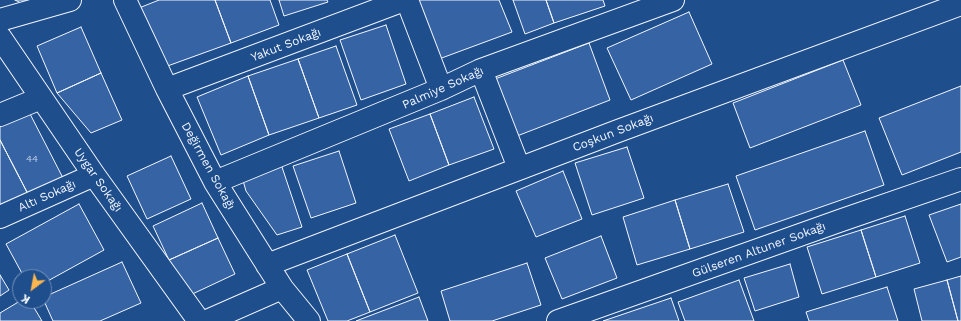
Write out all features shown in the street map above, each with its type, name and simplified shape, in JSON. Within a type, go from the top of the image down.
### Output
[{"type":"street","points":[[0,20],[70,0]]},
{"type":"street","name":"Değirmen Sokağı","points":[[125,0],[167,89],[215,182],[282,288],[309,321]]},
{"type":"street","points":[[406,0],[441,90]]},
{"type":"street","name":"Yakut Sokağı","points":[[167,89],[406,0]]},
{"type":"street","name":"Palmiye Sokağı","points":[[215,182],[441,90],[481,70],[673,0]]},
{"type":"street","name":"Coşkun Sokağı","points":[[267,265],[519,168],[961,4]]},
{"type":"street","name":"Uygar Sokağı","points":[[0,36],[94,175],[199,321]]},
{"type":"street","points":[[481,70],[519,168]]},
{"type":"street","points":[[0,115],[41,98]]},
{"type":"street","name":"Altı Sokağı","points":[[0,217],[94,175]]},
{"type":"street","name":"Gülseren Altuner Sokağı","points":[[558,321],[961,179]]},
{"type":"street","points":[[207,321],[282,288]]},
{"type":"building","points":[[15,0],[40,0],[25,5]]},
{"type":"building","points":[[159,0],[215,0],[231,43],[162,68],[139,8]]},
{"type":"building","points":[[215,0],[270,0],[279,25],[231,43]]},
{"type":"building","points":[[279,0],[327,0],[328,2],[284,16]]},
{"type":"building","points":[[416,0],[499,0],[512,32],[439,59]]},
{"type":"building","points":[[513,0],[546,0],[554,23],[525,34]]},
{"type":"building","points":[[546,0],[603,0],[605,6],[554,23]]},
{"type":"building","points":[[689,12],[712,64],[631,100],[607,48]]},
{"type":"building","points":[[386,25],[406,84],[361,100],[340,40]]},
{"type":"building","points":[[81,27],[101,73],[57,93],[37,46]]},
{"type":"building","points":[[589,43],[610,100],[517,136],[495,79]]},
{"type":"building","points":[[336,46],[357,105],[319,118],[298,59]]},
{"type":"building","points":[[298,59],[319,118],[269,135],[248,76]]},
{"type":"building","points":[[843,60],[861,105],[750,148],[733,103]]},
{"type":"building","points":[[101,73],[122,120],[91,133],[57,93]]},
{"type":"building","points":[[248,76],[269,135],[221,155],[197,97]]},
{"type":"building","points":[[961,86],[961,152],[902,175],[879,118]]},
{"type":"building","points":[[474,97],[494,149],[449,165],[430,114]]},
{"type":"building","points":[[28,110],[63,178],[29,196],[0,140],[0,124]]},
{"type":"building","points":[[430,114],[449,165],[409,181],[389,129]]},
{"type":"building","points":[[865,131],[884,185],[755,230],[736,176]]},
{"type":"building","points":[[0,140],[29,196],[0,211]]},
{"type":"building","points":[[627,147],[644,198],[592,215],[575,163]]},
{"type":"building","points":[[339,151],[356,203],[311,218],[293,166]]},
{"type":"building","points":[[171,156],[191,199],[147,219],[127,176]]},
{"type":"building","points":[[281,164],[302,227],[277,235],[246,191],[242,177]]},
{"type":"building","points":[[563,171],[582,219],[536,237],[516,191]]},
{"type":"building","points":[[728,184],[744,232],[690,249],[675,200]]},
{"type":"building","points":[[675,200],[690,249],[637,265],[623,217]]},
{"type":"building","points":[[202,203],[218,238],[169,260],[153,226]]},
{"type":"building","points":[[79,204],[104,250],[52,279],[52,269],[20,269],[6,244]]},
{"type":"building","points":[[961,204],[961,257],[947,262],[929,215]]},
{"type":"building","points":[[905,216],[920,263],[876,277],[861,230]]},
{"type":"building","points":[[861,230],[876,277],[822,294],[807,247]]},
{"type":"building","points":[[395,235],[418,293],[370,312],[347,254]]},
{"type":"building","points":[[601,236],[617,278],[562,299],[545,258]]},
{"type":"building","points":[[218,238],[235,274],[186,297],[169,260]]},
{"type":"building","points":[[347,254],[370,312],[347,321],[328,321],[307,270]]},
{"type":"building","points":[[122,262],[141,303],[100,321],[53,321],[48,309],[52,309],[52,293]]},
{"type":"building","points":[[527,263],[541,305],[492,321],[450,321],[441,291]]},
{"type":"building","points":[[790,264],[799,297],[755,311],[744,278]]},
{"type":"building","points":[[0,275],[9,290],[0,296]]},
{"type":"building","points":[[961,276],[961,321],[958,321],[947,280]]},
{"type":"building","points":[[739,280],[754,321],[685,321],[678,302]]},
{"type":"building","points":[[947,280],[958,321],[922,321],[914,289]]},
{"type":"building","points":[[887,287],[898,321],[809,321],[806,312]]},
{"type":"building","points":[[419,297],[428,321],[356,321]]},
{"type":"building","points":[[671,298],[679,321],[603,321]]},
{"type":"building","points":[[12,306],[12,309],[35,309],[42,321],[0,321],[0,313]]}]
